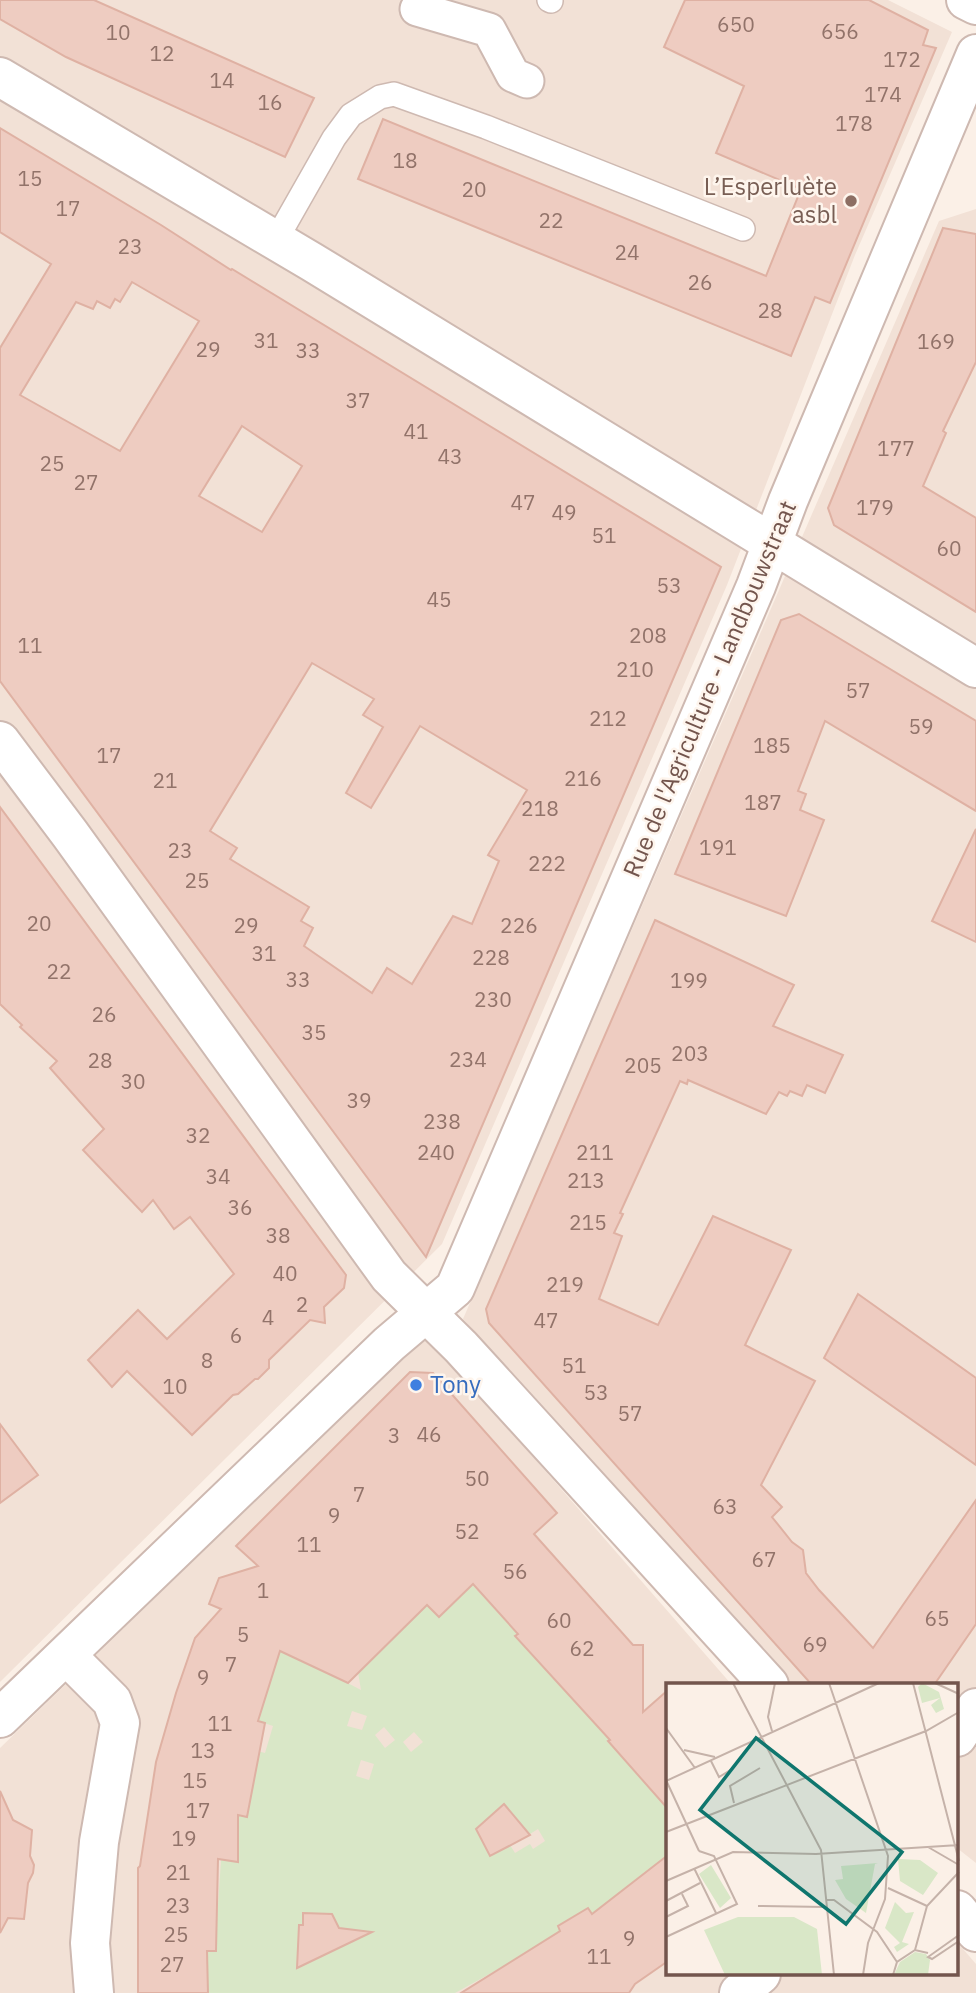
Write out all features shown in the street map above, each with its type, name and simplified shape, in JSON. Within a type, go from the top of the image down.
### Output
[{"type":"street","points":[[966,0],[976,5]]},
{"type":"street","points":[[417,9],[489,30],[513,75],[527,81]]},
{"type":"street","name":"Rue de l'Agriculture - Landbouwstraat","points":[[2,1712],[67,1656],[389,1344],[455,1288],[745,611],[976,54]]},
{"type":"street","points":[[0,77],[276,240],[976,668]]},
{"type":"street","points":[[0,741],[389,1276],[471,1357],[767,1683]]},
{"type":"street","points":[[67,1656],[112,1701],[120,1723],[98,1855],[90,1943],[94,1993]]},
{"type":"street","points":[[958,1735],[976,1708]]},
{"type":"street","points":[[958,1911],[976,1932]]},
{"type":"street","points":[[739,1993],[759,1976]]},
{"type":"lane","points":[[276,240],[334,138],[351,115],[380,96],[394,94],[743,229]]},
{"type":"shaded area","points":[[0,0],[888,0],[952,32],[855,255],[727,585],[442,1244],[0,1682]]},
{"type":"shaded area","points":[[976,209],[976,1863],[958,1849],[958,1683],[788,1683],[463,1319],[939,221]]},
{"type":"shaded area","points":[[427,1335],[730,1683],[666,1683],[666,1976],[958,1976],[958,1943],[976,1964],[976,1993],[0,1993],[0,1748]]},
{"type":"green space","points":[[463,1575],[518,1634],[516,1636],[563,1689],[573,1681],[610,1740],[608,1742],[666,1793],[666,1858],[594,1916],[588,1908],[558,1926],[560,1931],[455,1993],[207,1993],[207,1951],[217,1921],[221,1860],[236,1862],[238,1815],[247,1816],[249,1808],[246,1748],[265,1753],[273,1726],[258,1721],[287,1633],[346,1659],[360,1672],[427,1605],[439,1617],[450,1607]],"holes":[[[358,1672],[361,1690],[336,1677]],[[352,1711],[367,1716],[362,1730],[347,1726]],[[384,1727],[395,1740],[385,1748],[375,1735]],[[414,1732],[423,1742],[411,1752],[403,1742]],[[361,1760],[374,1764],[369,1780],[356,1776]],[[538,1829],[545,1841],[533,1849],[530,1844],[515,1853],[507,1840],[525,1837]],[[304,1913],[316,1937],[298,1936],[299,1925],[303,1925]]]},
{"type":"building","points":[[0,0],[94,0],[314,98],[285,157],[66,57],[0,19]]},
{"type":"building","points":[[685,0],[869,0],[928,30],[923,45],[936,48],[830,303],[815,297],[791,356],[358,179],[383,119],[766,276],[801,189],[716,153],[744,86],[664,47]]},
{"type":"building","points":[[0,128],[721,567],[426,1257],[0,681],[0,348],[51,264],[0,232]],"holes":[[[132,282],[199,321],[120,451],[20,395],[76,302],[93,309],[97,301],[110,308],[115,299],[120,302]],[[242,426],[302,466],[262,532],[199,496]],[[312,663],[374,699],[363,715],[383,727],[346,793],[371,808],[420,726],[527,790],[488,855],[499,861],[472,924],[453,916],[412,984],[387,968],[372,993],[304,946],[313,928],[301,921],[309,907],[230,859],[237,848],[210,831]]]},
{"type":"building","points":[[943,228],[976,234],[976,362],[943,431],[946,433],[923,486],[976,518],[976,612],[834,525],[828,508]]},
{"type":"building","points":[[799,614],[976,721],[976,811],[825,721],[798,791],[806,794],[800,810],[824,820],[786,916],[675,874],[781,620]]},
{"type":"building","points":[[0,807],[346,1275],[344,1288],[324,1307],[325,1323],[310,1320],[269,1360],[269,1368],[258,1379],[233,1395],[192,1435],[127,1371],[112,1387],[88,1360],[138,1310],[167,1339],[234,1274],[190,1217],[174,1229],[153,1200],[142,1212],[83,1150],[104,1129],[50,1068],[57,1061],[20,1027],[22,1025],[0,1004]]},
{"type":"building","points":[[976,829],[976,942],[932,921]]},
{"type":"building","points":[[655,920],[794,985],[773,1026],[843,1055],[825,1093],[807,1085],[802,1096],[790,1091],[787,1096],[779,1092],[766,1114],[688,1080],[687,1084],[680,1081],[620,1213],[623,1214],[614,1233],[622,1236],[599,1299],[658,1325],[713,1216],[791,1250],[745,1345],[815,1381],[761,1485],[782,1507],[772,1517],[792,1542],[803,1550],[806,1573],[873,1648],[976,1500],[976,1624],[935,1683],[810,1683],[489,1323],[486,1309]]},
{"type":"building","points":[[858,1294],[976,1378],[976,1465],[824,1358]]},
{"type":"building","points":[[410,1372],[433,1373],[557,1513],[534,1534],[633,1645],[643,1645],[643,1712],[666,1692],[666,1807],[608,1741],[610,1740],[515,1636],[518,1634],[473,1584],[439,1617],[427,1605],[348,1683],[280,1651],[258,1721],[265,1723],[247,1817],[238,1815],[238,1862],[218,1859],[216,1951],[207,1951],[208,1993],[138,1993],[138,1868],[156,1762],[195,1638],[221,1609],[209,1604],[219,1578],[258,1566],[236,1546]]},
{"type":"building","points":[[0,1424],[38,1475],[0,1503]]},
{"type":"building","points":[[0,1791],[13,1820],[32,1830],[30,1856],[34,1865],[28,1883],[24,1919],[8,1918],[0,1933]]},
{"type":"building","points":[[504,1804],[530,1835],[490,1856],[476,1829]]},
{"type":"building","points":[[666,1857],[666,1962],[635,1984],[629,1993],[461,1993],[560,1931],[558,1926],[588,1908],[592,1914]]},
{"type":"building","points":[[303,1913],[332,1914],[339,1928],[372,1932],[297,1968],[299,1925],[303,1925]]},
{"type":"place","name":"L’Esperluète asbl","points":[[851,201]]},
{"type":"place","name":"Tony","points":[[416,1385]]}]
